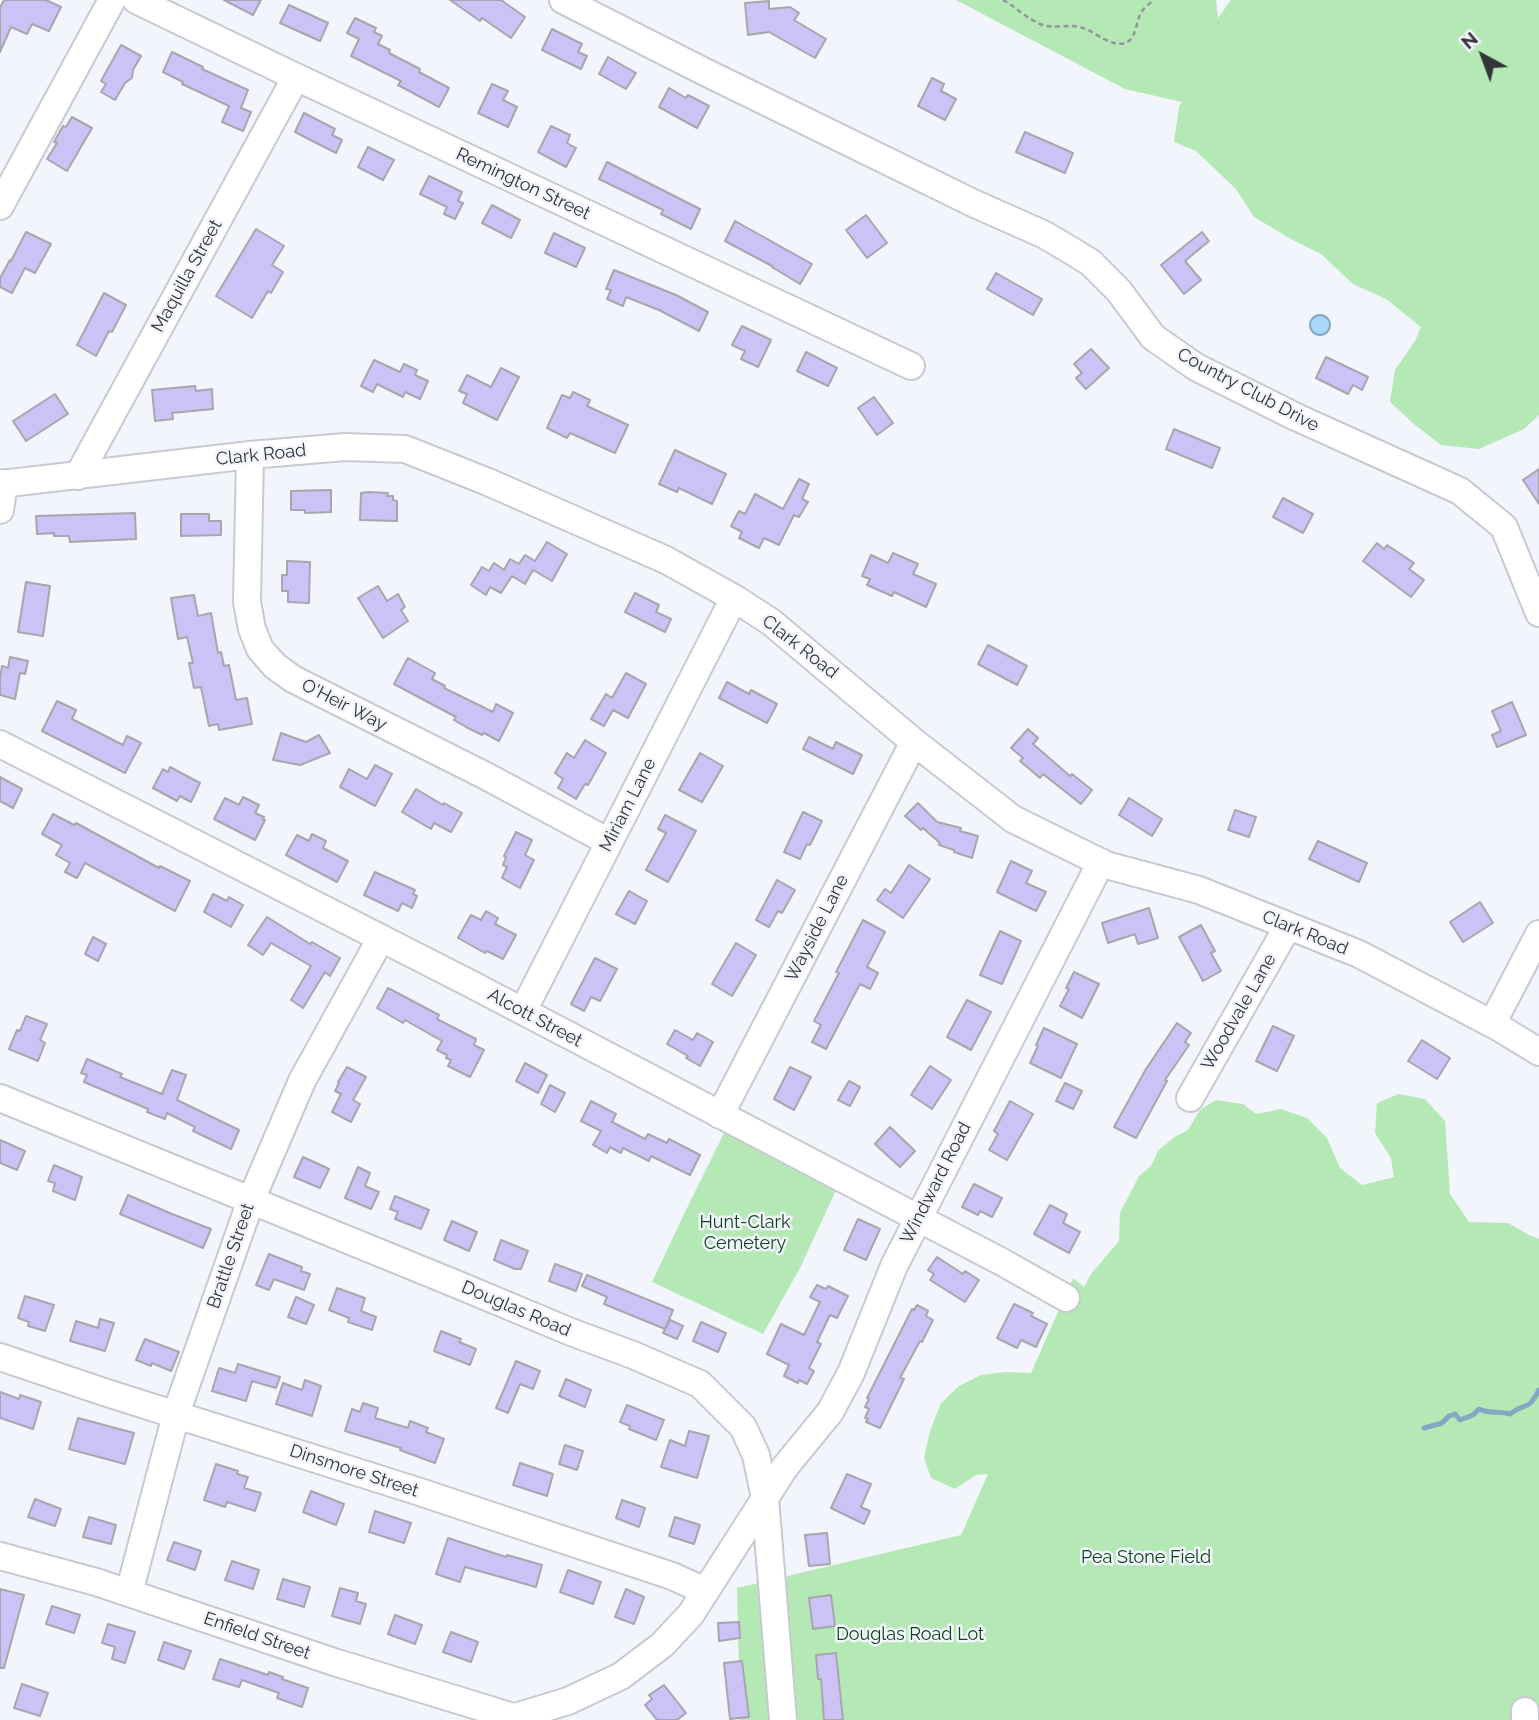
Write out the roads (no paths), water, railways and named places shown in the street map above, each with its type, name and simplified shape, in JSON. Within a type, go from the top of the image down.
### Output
[{"type":"street","points":[[1,202],[112,0]]},
{"type":"street","name":"Remington Street","points":[[136,0],[911,366]]},
{"type":"street","name":"Country Club Drive","points":[[564,0],[973,203],[1045,235],[1090,262],[1119,291],[1153,337],[1196,367],[1296,417],[1460,491],[1504,527],[1539,613]]},
{"type":"street","name":"Maquilla Street","points":[[78,475],[296,77]]},
{"type":"street","name":"Clark Road","points":[[2,484],[250,455],[345,447],[405,449],[488,482],[666,560],[734,598],[771,622],[914,742],[1013,819],[1107,865],[1199,890],[1359,954],[1492,1024],[1539,1052]]},
{"type":"street","name":"O'Heir Way","points":[[250,455],[247,602],[252,629],[260,649],[275,666],[293,679],[486,776],[609,842]]},
{"type":"street","points":[[0,510],[2,484]]},
{"type":"street","name":"Miriam Lane","points":[[523,1011],[734,598]]},
{"type":"street","name":"Wayside Lane","points":[[720,1115],[914,742]]},
{"type":"street","name":"Alcott Street","points":[[0,744],[523,1011],[1066,1298]]},
{"type":"street","name":"Windward Road","points":[[509,1719],[568,1701],[621,1676],[662,1645],[691,1614],[785,1467],[830,1412],[851,1373],[894,1266],[1101,862]]},
{"type":"street","name":"Woodvale Lane","points":[[1190,1098],[1288,926]]},
{"type":"street","points":[[1492,1024],[1539,934]]},
{"type":"street","name":"Brattle Street","points":[[129,1593],[176,1415],[251,1200],[302,1081],[381,938]]},
{"type":"street","name":"Douglas Road","points":[[0,1098],[700,1384],[743,1427],[756,1455],[765,1498],[783,1720]]},
{"type":"street","name":"Dinsmore Street","points":[[0,1357],[446,1500],[672,1576],[705,1591]]},
{"type":"street","name":"Enfield Street","points":[[0,1556],[96,1582],[509,1719]]},
{"type":"water","points":[[1316,315],[1324,315],[1330,325],[1324,335],[1316,335],[1310,329],[1310,321]]},
{"type":"waterway","points":[[1424,1428],[1442,1423],[1455,1414],[1460,1420],[1473,1415],[1479,1409],[1510,1414],[1529,1404],[1539,1390]]},
{"type":"park label","name":"Hunt-Clark Cemetery","points":[[745,1233]]},
{"type":"park label","name":"Pea Stone Field","points":[[1146,1558]]},
{"type":"park label","name":"Douglas Road Lot","points":[[910,1635]]}]
